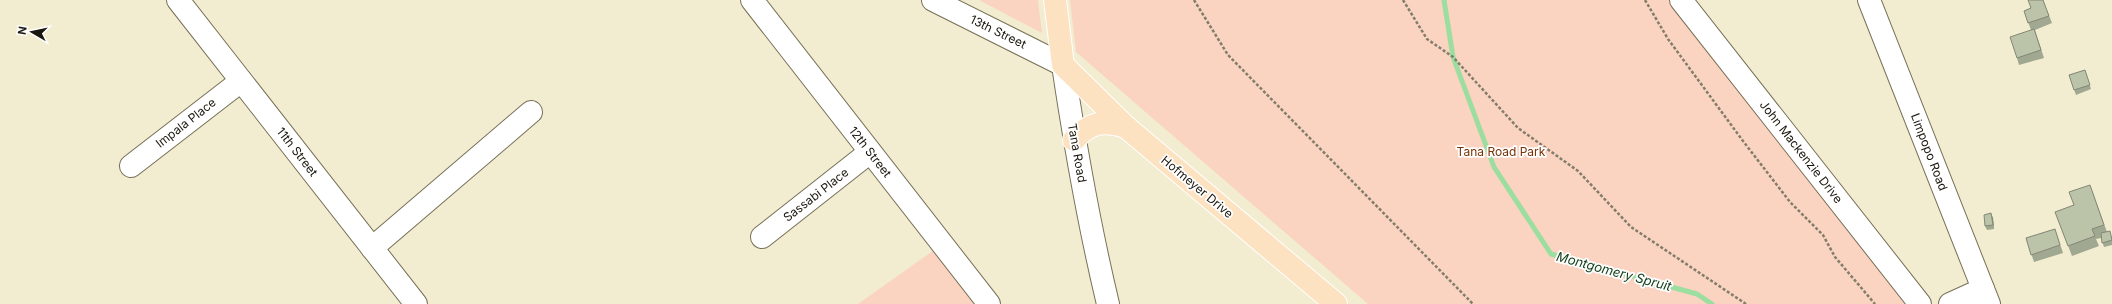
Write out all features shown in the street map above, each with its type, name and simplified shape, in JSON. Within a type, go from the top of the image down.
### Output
[{"type":"main road","name":"Tana Road","points":[[1055,0],[1063,65]]},
{"type":"main road","name":"Hofmeyer Drive","points":[[1063,65],[1126,127],[1336,304]]},
{"type":"main road","points":[[1074,140],[1082,131],[1096,124],[1113,123],[1126,127]]},
{"type":"street","name":"11th Street","points":[[178,0],[416,304]]},
{"type":"street","name":"12th Street","points":[[752,0],[989,304]]},
{"type":"street","name":"13th Street","points":[[933,0],[1063,65]]},
{"type":"street","name":"John Mackenzie Drive","points":[[1682,0],[1920,304]]},
{"type":"street","name":"Limpopo Road","points":[[1869,0],[1986,296]]},
{"type":"street","name":"Tana Road","points":[[1063,65],[1074,140],[1095,250],[1108,304]]},
{"type":"street","name":"Impala Place","points":[[131,166],[241,81]]},
{"type":"street","points":[[372,248],[531,112]]},
{"type":"street","name":"Sassabi Place","points":[[762,237],[870,152]]},
{"type":"street","points":[[1950,304],[1986,296]]},
{"type":"path","points":[[1194,0],[1228,55],[1473,304]]},
{"type":"path","points":[[1403,0],[1427,39],[1453,58],[1518,128],[1578,171],[1631,227],[1746,304]]},
{"type":"path","points":[[1645,0],[1668,39],[1743,141],[1790,202],[1823,235],[1835,257],[1875,304]]},
{"type":"green space","points":[[979,0],[1038,0],[1042,33]]},
{"type":"green space","name":"Tana Road Park","points":[[1070,0],[1690,0],[1932,304],[1368,304],[1076,52]]},
{"type":"green space","points":[[937,248],[975,304],[858,304]]},
{"type":"building","points":[[2028,0],[2043,0],[2049,16],[2028,23],[2024,11],[2031,8]]},
{"type":"building","points":[[2034,29],[2041,50],[2017,58],[2010,37]]},
{"type":"building","points":[[2085,70],[2090,85],[2074,90],[2069,75]]},
{"type":"building","points":[[2090,185],[2104,225],[2092,229],[2095,236],[2068,246],[2055,212],[2074,205],[2069,192]]},
{"type":"building","points":[[1991,213],[1993,225],[1985,226],[1984,215]]},
{"type":"building","points":[[2055,229],[2060,245],[2031,255],[2026,238]]},
{"type":"building","points":[[2110,231],[2112,240],[2102,243],[2101,233]]},
{"type":"waterway","name":"Montgomery Spruit","points":[[1444,0],[1453,57],[1494,167],[1551,254],[1697,294],[1712,304]]}]
